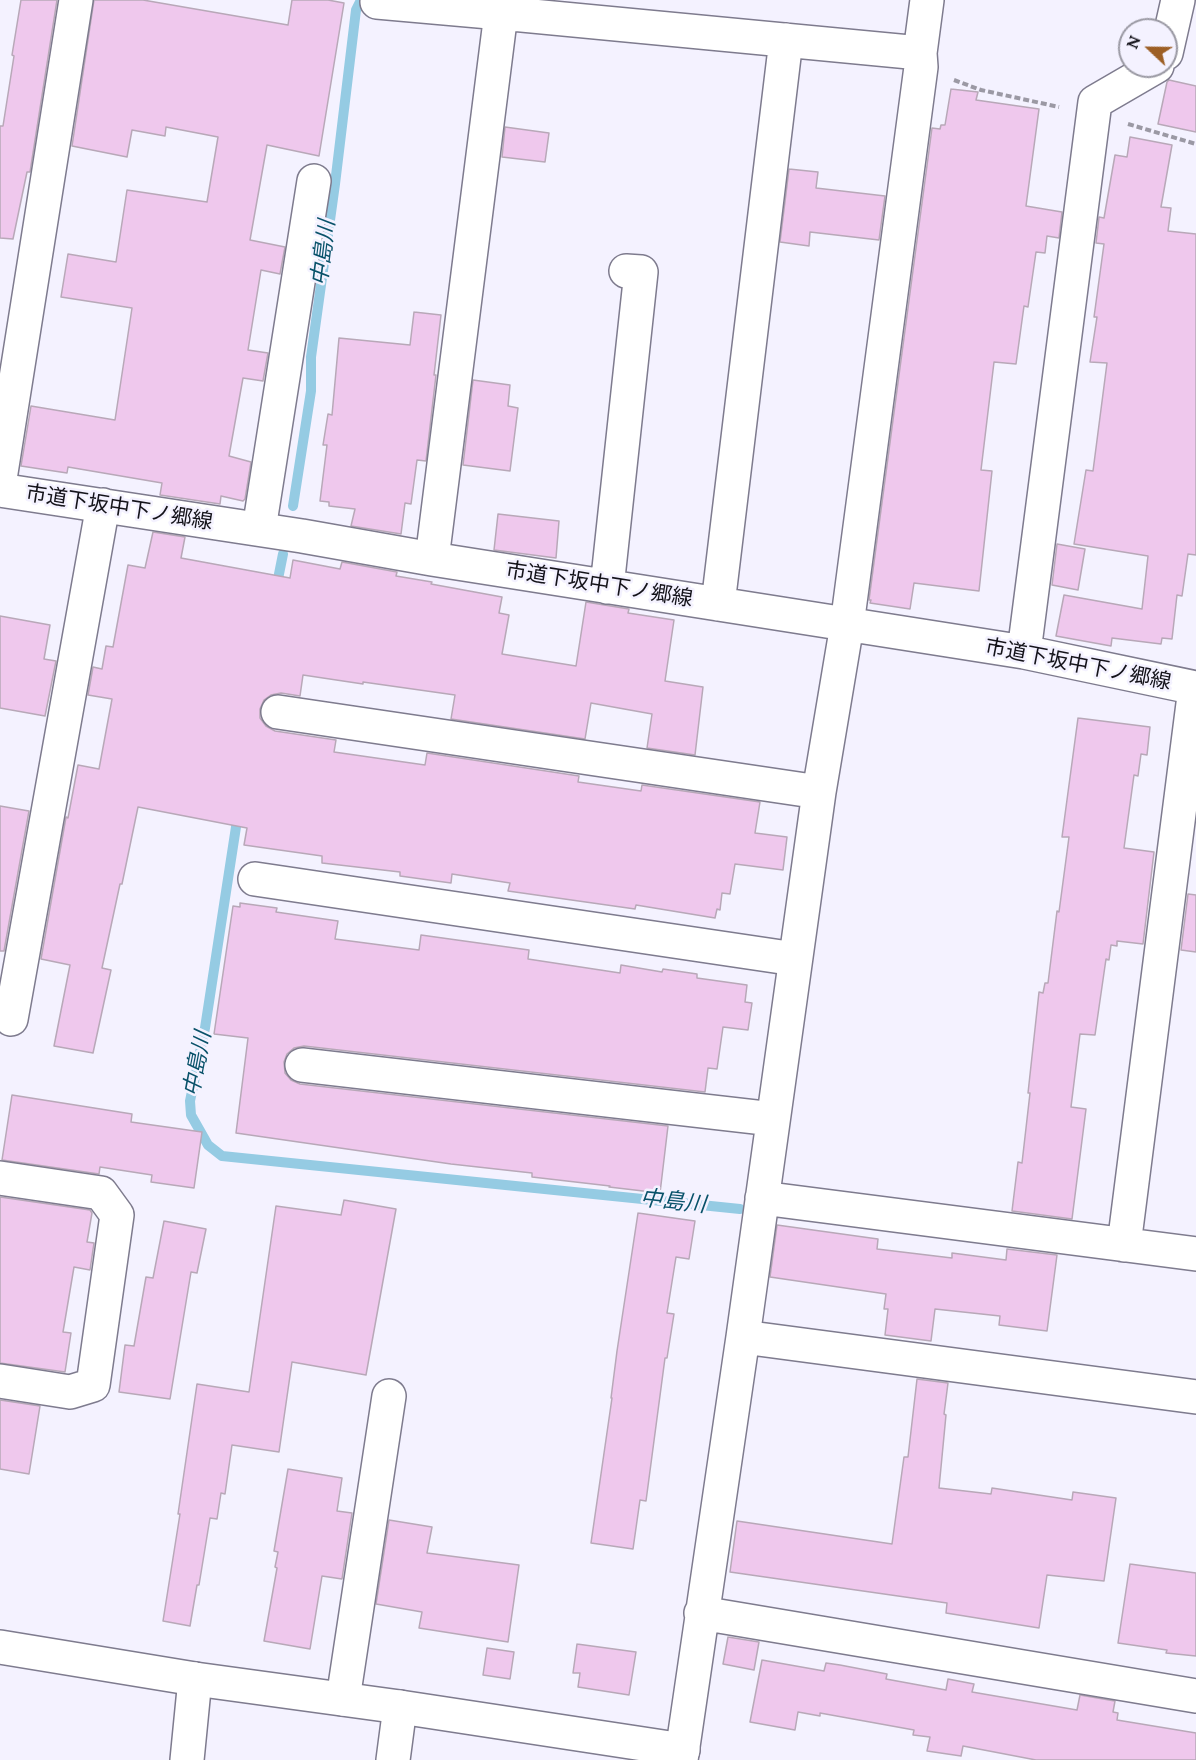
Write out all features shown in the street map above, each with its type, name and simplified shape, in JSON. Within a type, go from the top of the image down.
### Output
[{"type":"street","points":[[0,479],[76,0]]},
{"type":"street","points":[[0,1647],[400,1707],[682,1755],[819,792],[847,625],[921,67],[920,53],[927,0]]},
{"type":"street","points":[[1174,18],[1178,0]]},
{"type":"street","points":[[376,2],[920,53]]},
{"type":"street","points":[[432,559],[501,13]]},
{"type":"street","points":[[718,604],[786,40]]},
{"type":"street","points":[[1024,652],[1095,102],[1136,78]]},
{"type":"street","points":[[281,533],[314,181]]},
{"type":"street","points":[[607,587],[642,272],[626,271]]},
{"type":"street","name":"市道下坂中下ノ郷線","points":[[0,490],[1024,652],[1196,688]]},
{"type":"street","points":[[11,1019],[103,506]]},
{"type":"street","points":[[1124,1245],[1196,688]]},
{"type":"street","points":[[278,712],[819,792]]},
{"type":"street","points":[[255,879],[795,959]]},
{"type":"street","points":[[302,1065],[773,1119]]},
{"type":"street","points":[[0,1178],[101,1193],[117,1215],[93,1385],[70,1392],[0,1381]]},
{"type":"street","points":[[762,1198],[1196,1254]]},
{"type":"street","points":[[743,1337],[1196,1396]]},
{"type":"street","points":[[343,1699],[389,1396]]},
{"type":"street","points":[[701,1613],[1196,1696]]},
{"type":"street","points":[[188,1760],[195,1678]]},
{"type":"street","points":[[393,1760],[400,1707]]},
{"type":"building","points":[[21,0],[57,0],[30,172],[27,172],[13,239],[0,238],[0,126],[3,126]]},
{"type":"building","points":[[94,0],[143,0],[288,25],[292,0],[328,0],[344,3],[319,156],[267,145],[250,240],[285,247],[280,274],[261,270],[248,350],[268,353],[263,381],[243,378],[229,456],[251,462],[243,501],[221,496],[220,504],[160,495],[162,483],[68,467],[67,473],[21,466],[31,406],[115,420],[132,308],[61,297],[68,254],[116,262],[127,190],[207,202],[218,137],[166,127],[165,136],[132,130],[127,157],[72,146]]},
{"type":"building","points":[[1169,80],[1196,86],[1196,132],[1158,124]]},
{"type":"building","points":[[951,89],[978,92],[976,100],[1039,109],[1026,206],[1062,212],[1059,238],[1047,236],[1045,253],[1036,252],[1028,307],[1024,306],[1016,364],[994,362],[981,470],[992,471],[979,591],[914,583],[910,609],[870,603],[871,600],[869,600],[932,128],[940,129],[941,125],[945,125]]},
{"type":"building","points":[[505,127],[549,133],[545,162],[502,157]]},
{"type":"building","points":[[1130,137],[1172,145],[1161,207],[1171,208],[1168,231],[1196,234],[1196,555],[1188,554],[1182,596],[1177,595],[1172,639],[1162,638],[1161,644],[1112,638],[1111,646],[1056,636],[1064,595],[1142,609],[1148,556],[1074,544],[1086,470],[1093,471],[1107,363],[1090,362],[1104,244],[1096,243],[1099,217],[1104,218],[1115,155],[1127,157]]},
{"type":"building","points":[[789,169],[818,172],[816,188],[885,196],[879,240],[810,232],[809,246],[780,242]]},
{"type":"building","points":[[414,312],[441,315],[426,461],[417,460],[411,504],[405,503],[401,534],[351,526],[355,509],[329,506],[329,502],[320,501],[327,445],[323,445],[328,414],[332,415],[339,338],[410,345]]},
{"type":"building","points":[[473,380],[510,385],[508,406],[518,408],[510,471],[463,465]]},
{"type":"building","points":[[498,514],[559,521],[556,558],[494,550]]},
{"type":"building","points":[[153,532],[185,537],[181,558],[290,578],[293,560],[340,569],[342,562],[397,572],[396,576],[432,582],[431,584],[502,597],[499,613],[509,615],[502,654],[576,666],[586,602],[629,609],[628,613],[674,620],[665,681],[703,687],[695,755],[647,748],[652,714],[591,703],[585,739],[451,719],[455,695],[303,675],[300,696],[281,693],[271,695],[264,700],[260,709],[260,718],[266,726],[275,731],[336,740],[334,752],[425,765],[427,753],[579,776],[578,782],[641,791],[642,785],[760,802],[755,833],[787,837],[783,870],[735,864],[730,894],[722,893],[720,910],[717,909],[715,918],[636,905],[635,909],[508,891],[510,883],[452,874],[451,883],[400,876],[400,872],[322,863],[322,856],[244,845],[247,828],[138,807],[102,968],[111,970],[93,1053],[54,1046],[70,965],[41,959],[66,817],[68,818],[78,765],[99,769],[112,699],[88,695],[93,667],[102,669],[106,646],[113,647],[128,565],[145,568]]},
{"type":"building","points":[[1057,544],[1085,549],[1078,590],[1052,585]]},
{"type":"building","points":[[0,616],[50,625],[44,659],[56,661],[45,716],[0,708]]},
{"type":"building","points":[[1078,718],[1150,727],[1147,755],[1141,754],[1138,776],[1134,775],[1124,848],[1154,852],[1143,944],[1117,941],[1117,946],[1111,945],[1109,960],[1106,959],[1095,1035],[1080,1034],[1071,1107],[1086,1109],[1072,1219],[1012,1211],[1018,1162],[1022,1163],[1039,992],[1043,993],[1045,983],[1048,983],[1057,911],[1059,912],[1069,837],[1062,837]]},
{"type":"building","points":[[0,806],[29,811],[4,951],[0,951]]},
{"type":"building","points":[[1188,894],[1196,895],[1196,952],[1181,950]]},
{"type":"building","points":[[240,903],[277,908],[276,912],[338,921],[335,939],[419,950],[421,935],[529,950],[528,959],[620,973],[621,965],[662,972],[663,969],[697,974],[697,978],[747,985],[745,1002],[752,1003],[748,1030],[723,1027],[717,1069],[708,1068],[705,1092],[304,1046],[294,1048],[287,1054],[284,1062],[285,1073],[291,1080],[300,1084],[668,1126],[660,1193],[532,1177],[532,1173],[451,1164],[236,1133],[248,1038],[214,1034],[233,906],[240,907]]},
{"type":"building","points":[[12,1095],[132,1114],[131,1122],[202,1132],[194,1188],[151,1182],[152,1175],[100,1167],[99,1174],[2,1160]]},
{"type":"building","points":[[0,1197],[90,1210],[92,1213],[87,1242],[94,1243],[90,1270],[74,1267],[63,1332],[71,1333],[65,1372],[0,1363]]},
{"type":"building","points":[[344,1200],[396,1209],[366,1375],[292,1362],[279,1452],[232,1445],[225,1494],[221,1493],[217,1519],[210,1518],[190,1626],[163,1621],[197,1384],[249,1392],[276,1206],[341,1215]]},
{"type":"building","points":[[638,1213],[695,1221],[689,1259],[676,1257],[667,1313],[674,1314],[667,1358],[665,1358],[646,1501],[640,1500],[633,1549],[591,1543]]},
{"type":"building","points":[[164,1221],[206,1229],[197,1273],[191,1272],[170,1399],[119,1392],[125,1345],[134,1346],[146,1277],[153,1278]]},
{"type":"building","points":[[777,1225],[878,1239],[877,1249],[952,1258],[952,1253],[1006,1260],[1007,1249],[1057,1255],[1047,1331],[999,1325],[1000,1316],[935,1309],[931,1341],[885,1335],[888,1309],[884,1309],[886,1294],[770,1277]]},
{"type":"building","points":[[917,1379],[948,1383],[939,1488],[991,1494],[992,1488],[1072,1500],[1073,1492],[1116,1498],[1104,1581],[1047,1575],[1039,1628],[946,1613],[947,1603],[730,1572],[737,1521],[892,1544],[904,1457],[908,1457]]},
{"type":"building","points":[[0,1400],[40,1406],[29,1474],[0,1469]]},
{"type":"building","points":[[288,1469],[342,1478],[337,1511],[352,1513],[342,1579],[322,1576],[310,1649],[264,1641],[277,1568],[275,1567],[278,1552],[274,1551]]},
{"type":"building","points":[[389,1520],[432,1527],[427,1553],[519,1565],[508,1642],[419,1628],[422,1612],[376,1604]]},
{"type":"building","points":[[1130,1564],[1196,1573],[1196,1656],[1166,1653],[1167,1650],[1118,1643]]},
{"type":"building","points":[[728,1637],[759,1642],[754,1670],[723,1664]]},
{"type":"building","points":[[577,1644],[636,1652],[629,1695],[578,1687],[580,1673],[573,1673]]},
{"type":"building","points":[[487,1648],[514,1652],[510,1679],[483,1675]]},
{"type":"building","points":[[762,1660],[824,1671],[826,1663],[840,1665],[887,1674],[886,1679],[946,1690],[948,1679],[974,1684],[972,1692],[1077,1710],[1080,1695],[1115,1701],[1113,1712],[1118,1713],[1117,1720],[1196,1733],[1196,1760],[1036,1760],[963,1746],[961,1756],[927,1751],[930,1737],[913,1735],[914,1730],[820,1713],[820,1716],[798,1712],[795,1730],[750,1722]]},
{"type":"waterway","name":"中島川","points":[[293,506],[311,391],[311,357],[356,10],[361,0]]},
{"type":"waterway","name":"中島川","points":[[276,589],[283,554]]},
{"type":"waterway","name":"中島川","points":[[238,814],[205,1028],[190,1101],[191,1115],[208,1145],[222,1156],[740,1209]]}]
